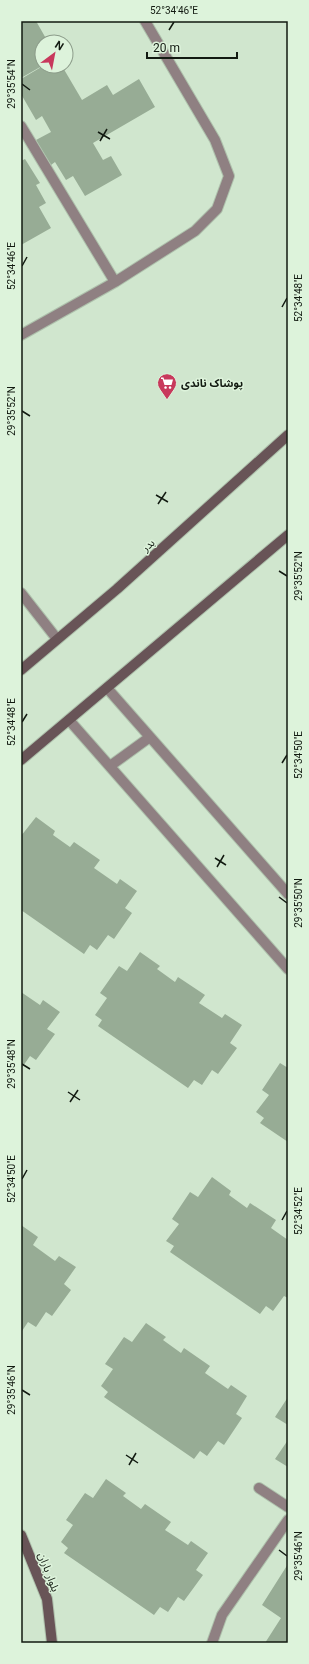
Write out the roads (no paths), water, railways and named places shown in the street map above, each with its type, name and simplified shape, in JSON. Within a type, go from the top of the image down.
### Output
[{"type":"street","points":[[21,335],[115,282],[196,231],[217,209],[229,176],[215,140],[145,21]]},
{"type":"street","points":[[21,126],[115,282]]},
{"type":"street","name":"بدر","points":[[21,670],[117,589],[288,436]]},
{"type":"street","points":[[21,760],[288,536]]},
{"type":"street","points":[[21,593],[57,639]]},
{"type":"street","points":[[107,688],[288,894]]},
{"type":"street","points":[[69,720],[288,969]]},
{"type":"street","points":[[110,766],[150,737]]},
{"type":"street","points":[[260,1488],[288,1507]]},
{"type":"street","points":[[212,1643],[222,1615],[288,1520]]},
{"type":"street","name":"بلوار باران","points":[[21,1535],[47,1599],[52,1643]]},
{"type":"place","name":"پوشاک ناندی","points":[[167,400]]}]
